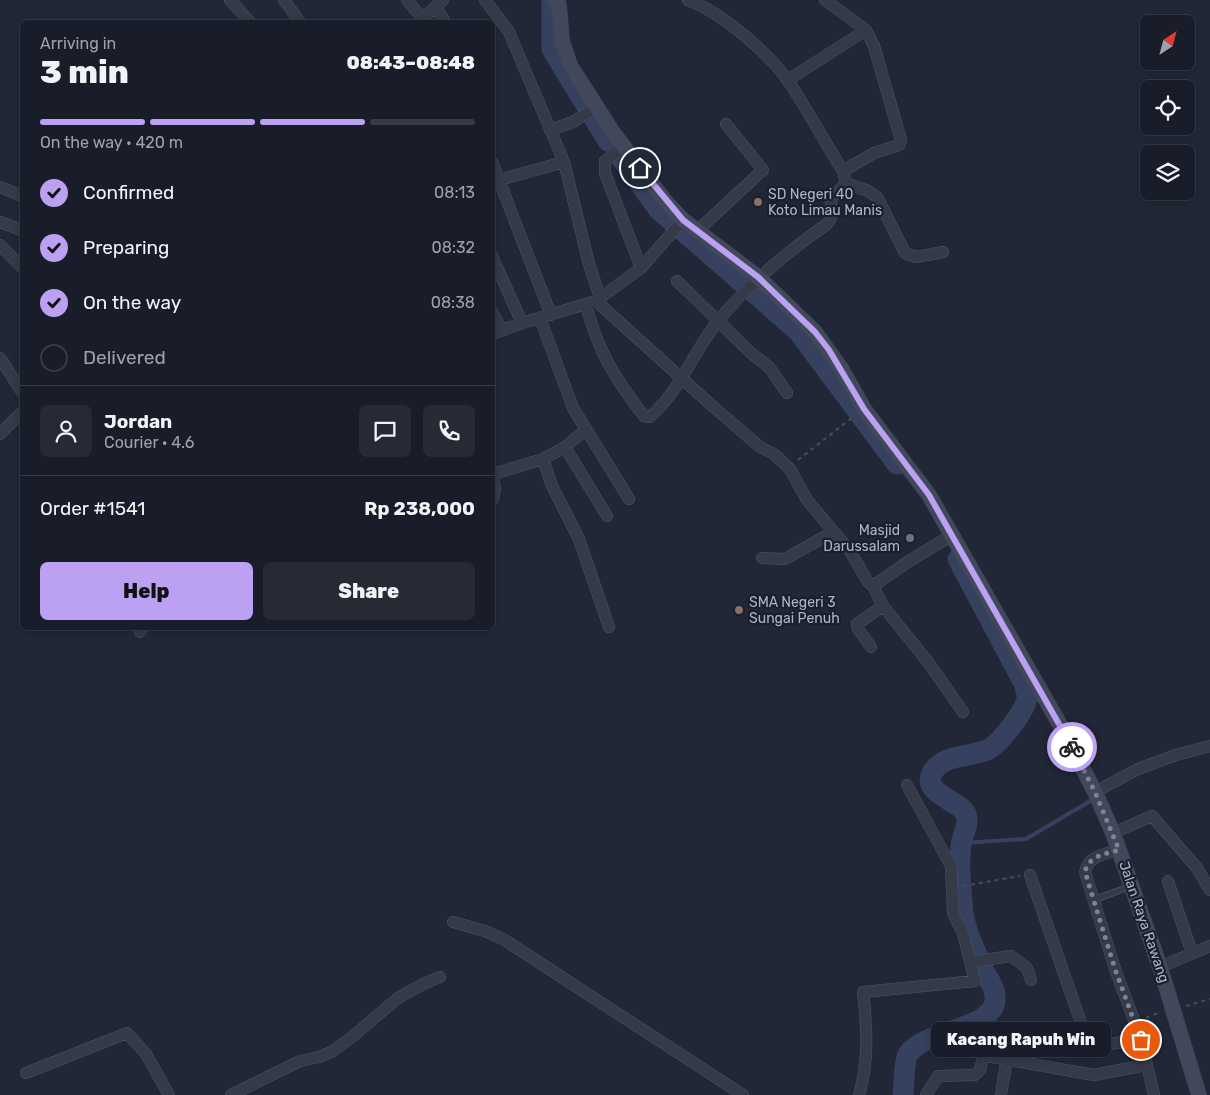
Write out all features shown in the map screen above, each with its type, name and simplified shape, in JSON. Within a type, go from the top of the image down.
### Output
[{"type":"main road","name":"Jalan Raya Rawang","points":[[558,2],[562,41],[570,65],[590,110],[623,146],[682,222],[697,231],[751,284],[815,332],[829,350],[864,409],[929,495],[947,538],[1059,723],[1095,792],[1113,833],[1160,967],[1199,1095]]},
{"type":"street","points":[[230,0],[248,20]]},
{"type":"street","points":[[284,0],[299,20]]},
{"type":"street","points":[[407,0],[420,20]]},
{"type":"street","points":[[485,0],[509,32],[564,162],[589,264],[594,301],[592,326],[613,375],[644,416],[650,417],[655,413],[681,377],[717,322],[751,284],[827,224],[830,218],[830,199],[845,177],[874,153],[899,145],[901,140],[874,46],[866,30],[824,0]]},
{"type":"street","points":[[688,0],[699,4],[743,33],[788,80],[845,177],[877,198],[905,253],[916,257],[942,252]]},
{"type":"street","points":[[422,20],[439,4],[444,20]]},
{"type":"street","points":[[788,80],[866,30]]},
{"type":"street","points":[[550,130],[573,122],[590,110]]},
{"type":"street","points":[[697,231],[762,170],[726,124]]},
{"type":"street","points":[[623,146],[605,161],[605,173],[641,268]]},
{"type":"street","points":[[551,315],[495,181],[564,162]]},
{"type":"street","points":[[0,187],[20,195]]},
{"type":"street","points":[[0,222],[20,229]]},
{"type":"street","points":[[497,332],[522,322],[594,301],[641,268],[682,222]]},
{"type":"street","points":[[0,245],[20,265]]},
{"type":"street","points":[[495,263],[522,322]]},
{"type":"street","points":[[677,281],[717,322],[768,367],[787,393]]},
{"type":"street","points":[[594,301],[760,447],[774,454],[790,469],[807,500],[850,551],[868,582],[873,586],[882,606],[928,662],[962,712]]},
{"type":"street","points":[[540,318],[573,408],[629,499]]},
{"type":"street","points":[[0,358],[20,389]]},
{"type":"street","points":[[1,432],[20,414]]},
{"type":"street","points":[[495,472],[543,459],[566,447],[586,429]]},
{"type":"street","points":[[566,447],[607,516]]},
{"type":"street","points":[[543,459],[552,486],[579,539],[608,627]]},
{"type":"street","points":[[762,558],[785,559],[833,532]]},
{"type":"street","points":[[873,586],[947,538]]},
{"type":"street","points":[[871,647],[858,629],[858,624],[882,606]]},
{"type":"street","points":[[1095,792],[1138,768],[1210,746]]},
{"type":"street","points":[[858,1095],[866,1053],[867,1022],[864,992],[975,981],[977,960],[953,913],[951,866],[907,785]]},
{"type":"street","points":[[1113,833],[1152,816],[1197,868],[1210,890]]},
{"type":"street","points":[[1119,850],[1092,858],[1086,865],[1085,872],[1115,969],[1141,1040],[1154,1095]]},
{"type":"street","points":[[1030,875],[1088,1046]]},
{"type":"street","points":[[1168,882],[1192,952]]},
{"type":"street","points":[[453,922],[485,931],[503,939],[743,1095]]},
{"type":"street","points":[[1160,967],[1210,946]]},
{"type":"street","points":[[977,960],[1011,956],[1027,968],[1031,980]]},
{"type":"street","points":[[231,1095],[300,1061],[320,1057],[333,1051],[352,1038],[398,998],[440,977]]},
{"type":"street","points":[[26,1073],[127,1033],[146,1054],[169,1095]]},
{"type":"street","points":[[1041,1043],[1058,1050],[1141,1040]]},
{"type":"street","points":[[926,1095],[938,1076],[976,1074],[980,1070],[983,1057],[1007,1058],[1094,1075],[1146,1065]]},
{"type":"street","points":[[1001,1095],[1007,1058]]},
{"type":"lane","points":[[1094,900],[1131,886]]},
{"type":"path","points":[[790,469],[814,444],[854,416]]},
{"type":"path","points":[[965,886],[1030,875]]},
{"type":"path","points":[[1135,1022],[1167,1009],[1174,1009],[1210,999]]},
{"type":"waterway","points":[[552,0],[552,49],[608,141]]},
{"type":"waterway","points":[[620,156],[659,210],[798,331],[897,464]]},
{"type":"waterway","points":[[903,1095],[908,1054],[916,1046],[928,1040],[982,1018],[991,1011],[995,1001],[993,987],[971,940],[963,913],[960,862],[961,845],[967,824],[967,816],[961,808],[936,791],[930,780],[932,773],[943,762],[982,752],[994,746],[1017,718],[1026,703],[1027,696],[1024,683],[958,559]]},
{"type":"waterway","points":[[961,843],[1026,839],[1092,800]]},
{"type":"way so far","points":[[1072,747],[1095,792],[1119,850],[1092,858],[1086,865],[1085,872],[1115,969],[1141,1040]]},
{"type":"place","name":"SD Negeri 40 Koto Limau Manis","points":[[758,202]]},
{"type":"place","name":"Masjid Darussalam","points":[[910,538]]},
{"type":"place","name":"SMA Negeri 3 Sungai Penuh","points":[[739,610]]},
{"type":"place","name":"Kacang Rapuh Win","points":[[1141,1040]]},
{"type":"route","points":[[640,168],[683,220],[758,277],[815,332],[829,350],[864,409],[929,495],[1072,747]]}]
